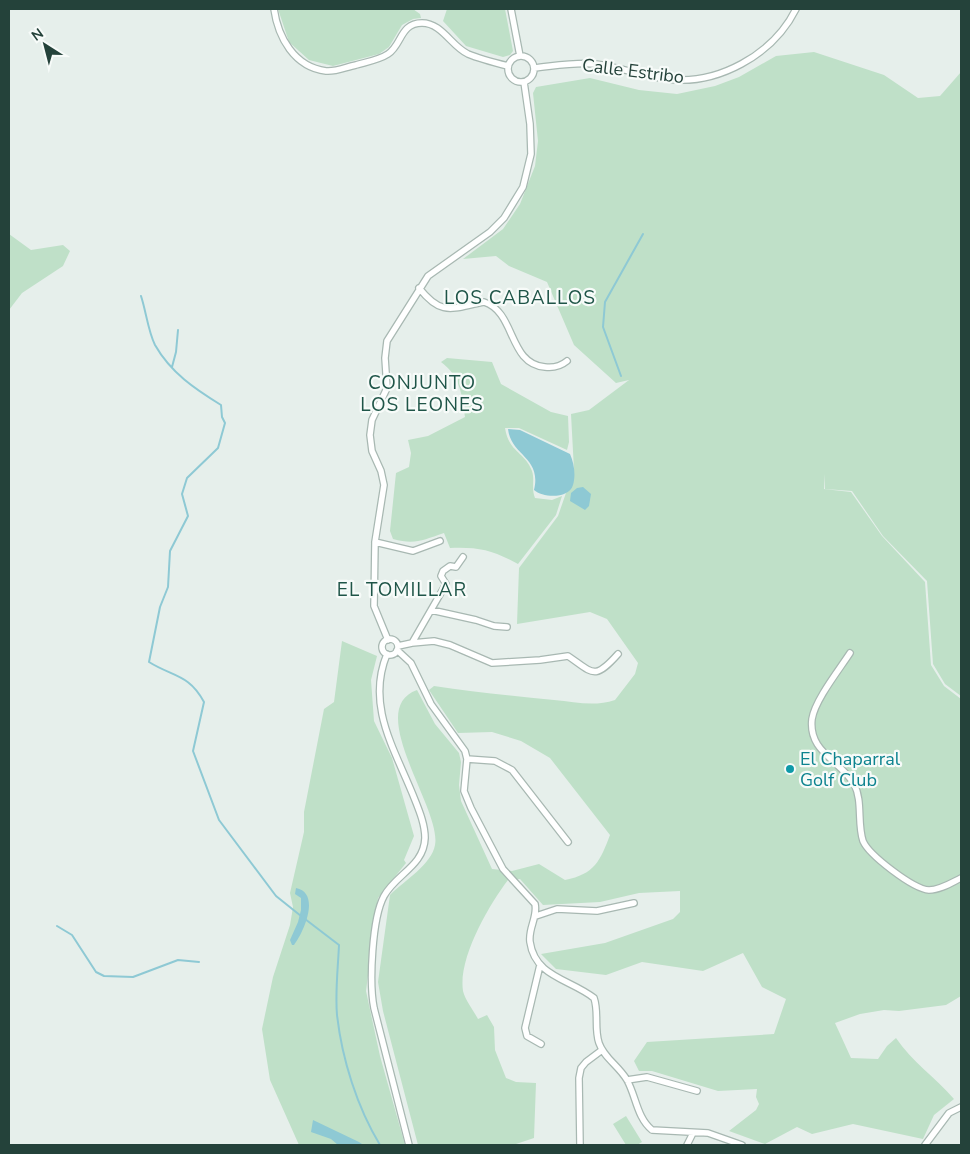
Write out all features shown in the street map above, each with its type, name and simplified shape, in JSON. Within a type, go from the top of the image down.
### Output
[{"type":"street","points":[[274,9],[279,31],[288,48],[300,60],[315,68],[338,70],[383,57],[396,45],[400,34],[408,27],[419,23],[438,28],[456,46],[469,54],[508,66]]},
{"type":"street","points":[[511,9],[520,56]]},
{"type":"street","name":"Calle Estribo","points":[[534,68],[593,64],[669,80],[712,76],[745,62],[760,52],[785,27],[796,9]]},
{"type":"street","points":[[520,56],[528,58],[534,68],[531,79],[524,82],[511,78],[508,66],[513,59],[520,56]]},
{"type":"street","points":[[388,640],[374,606],[375,542],[384,485],[382,471],[370,443],[372,420],[388,388],[385,358],[386,341],[419,288],[434,269],[490,232],[504,218],[523,187],[531,154],[530,124],[524,82]]},
{"type":"street","points":[[419,288],[433,304],[440,308],[447,309],[484,302],[496,308],[522,355],[533,364],[550,367],[567,361]]},
{"type":"street","points":[[375,542],[413,551],[440,541]]},
{"type":"street","points":[[412,643],[446,584],[441,576],[443,571],[450,566],[456,567],[463,557]]},
{"type":"street","points":[[431,610],[494,626],[507,627]]},
{"type":"street","points":[[388,640],[394,641],[411,664],[431,704],[465,751],[467,759],[464,782],[471,808],[503,869],[532,899],[537,911],[530,941],[540,965],[552,975],[594,998],[596,1004],[596,1031],[602,1050],[627,1080],[647,1126],[660,1132],[720,1136],[742,1145]]},
{"type":"street","points":[[387,654],[383,646],[388,640]]},
{"type":"street","points":[[387,654],[394,654],[398,648],[412,643],[434,641],[450,645],[492,663],[568,656],[585,670],[591,671],[604,668],[618,654]]},
{"type":"street","points":[[850,653],[818,704],[812,719],[813,730],[821,752],[854,784],[864,842],[877,858],[921,888],[935,890],[961,878]]},
{"type":"street","points":[[387,654],[379,684],[379,708],[418,809],[425,838],[418,859],[389,889],[382,902],[371,977],[374,1008],[409,1145]]},
{"type":"street","points":[[467,759],[495,761],[512,770],[568,842]]},
{"type":"street","points":[[536,916],[557,910],[597,911],[634,902]]},
{"type":"street","points":[[540,965],[525,1028],[527,1036],[541,1044]]},
{"type":"street","points":[[580,1145],[579,1078],[581,1068],[602,1050]]},
{"type":"street","points":[[627,1080],[647,1076],[697,1091]]},
{"type":"street","points":[[925,1145],[949,1113],[961,1107]]},
{"type":"street","points":[[687,1145],[694,1133]]},
{"type":"green space","points":[[278,9],[413,9],[420,14],[421,18],[413,19],[402,25],[389,47],[379,54],[333,66],[309,60],[289,42]]},
{"type":"green space","points":[[447,9],[505,9],[513,51],[510,55],[503,57],[466,46],[443,21]]},
{"type":"green space","name":"El Chaparral Golf Club","points":[[814,52],[884,75],[918,98],[940,96],[961,72],[961,696],[945,684],[933,664],[927,581],[883,536],[852,491],[825,489],[825,474],[824,489],[851,492],[882,536],[925,582],[931,665],[944,686],[961,699],[961,996],[946,1005],[899,1011],[884,1010],[860,1014],[835,1023],[851,1058],[878,1059],[887,1046],[896,1038],[909,1055],[954,1099],[934,1115],[923,1139],[853,1124],[812,1134],[797,1127],[765,1144],[729,1131],[756,1110],[759,1104],[756,1097],[757,1089],[718,1091],[652,1071],[639,1071],[634,1061],[647,1042],[774,1034],[786,999],[762,987],[743,953],[703,971],[642,962],[606,975],[556,969],[541,954],[605,943],[673,919],[680,912],[680,891],[639,893],[600,902],[543,905],[520,879],[508,880],[492,903],[476,932],[465,963],[463,991],[478,1019],[487,1015],[494,1027],[495,1050],[506,1078],[516,1082],[536,1083],[534,1138],[513,1145],[418,1145],[383,1011],[378,982],[390,895],[429,859],[435,845],[434,829],[428,808],[408,761],[401,738],[398,717],[403,701],[417,690],[435,724],[459,753],[461,762],[459,785],[461,801],[492,869],[512,871],[539,864],[565,880],[583,874],[595,865],[610,835],[550,758],[521,741],[492,732],[458,733],[429,690],[434,686],[577,703],[600,703],[615,700],[635,674],[638,663],[607,619],[590,612],[517,624],[519,568],[558,516],[574,470],[571,414],[589,410],[629,380],[616,383],[574,345],[547,282],[509,266],[496,256],[463,259],[503,229],[520,204],[535,166],[538,141],[533,93],[536,87],[590,78],[639,90],[677,94],[715,86],[739,77],[776,56]]},
{"type":"green space","points":[[9,234],[31,250],[63,245],[70,251],[63,266],[22,293],[9,310]]},
{"type":"green space","points":[[447,358],[492,362],[501,384],[551,412],[568,416],[569,442],[567,450],[519,428],[505,428],[513,447],[529,464],[532,471],[535,498],[552,500],[562,496],[556,515],[518,564],[485,550],[450,548],[444,533],[419,541],[407,542],[393,539],[390,531],[396,473],[409,467],[411,453],[408,440],[428,436],[465,417],[461,393],[456,379],[441,362]]},
{"type":"green space","points":[[342,641],[377,656],[371,680],[374,721],[392,758],[414,836],[404,860],[406,863],[378,898],[366,991],[380,1056],[405,1145],[299,1145],[270,1080],[262,1029],[273,977],[290,925],[293,907],[290,893],[304,832],[304,812],[324,709],[334,702]]},
{"type":"green space","points":[[626,1116],[642,1142],[637,1145],[626,1145],[613,1124]]},
{"type":"water","points":[[508,429],[520,430],[570,454],[574,473],[571,490],[561,495],[549,496],[534,490],[534,470],[514,445]]},
{"type":"water","points":[[583,487],[591,494],[589,506],[585,510],[570,501],[571,493],[577,488]]},
{"type":"water","points":[[296,888],[304,891],[308,897],[309,905],[306,923],[298,939],[292,945],[290,940],[301,910],[301,898],[295,894]]},
{"type":"water","points":[[313,1120],[362,1144],[338,1145],[331,1139],[311,1132]]},
{"type":"waterway","points":[[621,376],[603,327],[605,302],[643,234]]},
{"type":"waterway","points":[[141,296],[155,345],[161,355],[184,379],[221,405],[222,417],[225,423],[218,448],[187,478],[182,494],[188,516],[170,551],[168,587],[160,607],[149,662],[186,681],[204,702],[193,751],[219,820],[276,896],[301,916]]},
{"type":"waterway","points":[[172,367],[176,352],[178,330]]},
{"type":"waterway","points":[[305,919],[339,945],[336,989],[339,1032],[358,1099],[380,1145]]},
{"type":"waterway","points":[[57,926],[72,935],[96,972],[104,976],[133,977],[178,960],[199,962]]},
{"type":"place","name":"El Chaparral Golf Club","points":[[790,769]]},
{"type":"district","name":"LOS CABALLOS","points":[[520,297]]},
{"type":"district","name":"CONJUNTO LOS LEONES","points":[[422,393]]},
{"type":"district","name":"EL TOMILLAR","points":[[402,589]]}]
